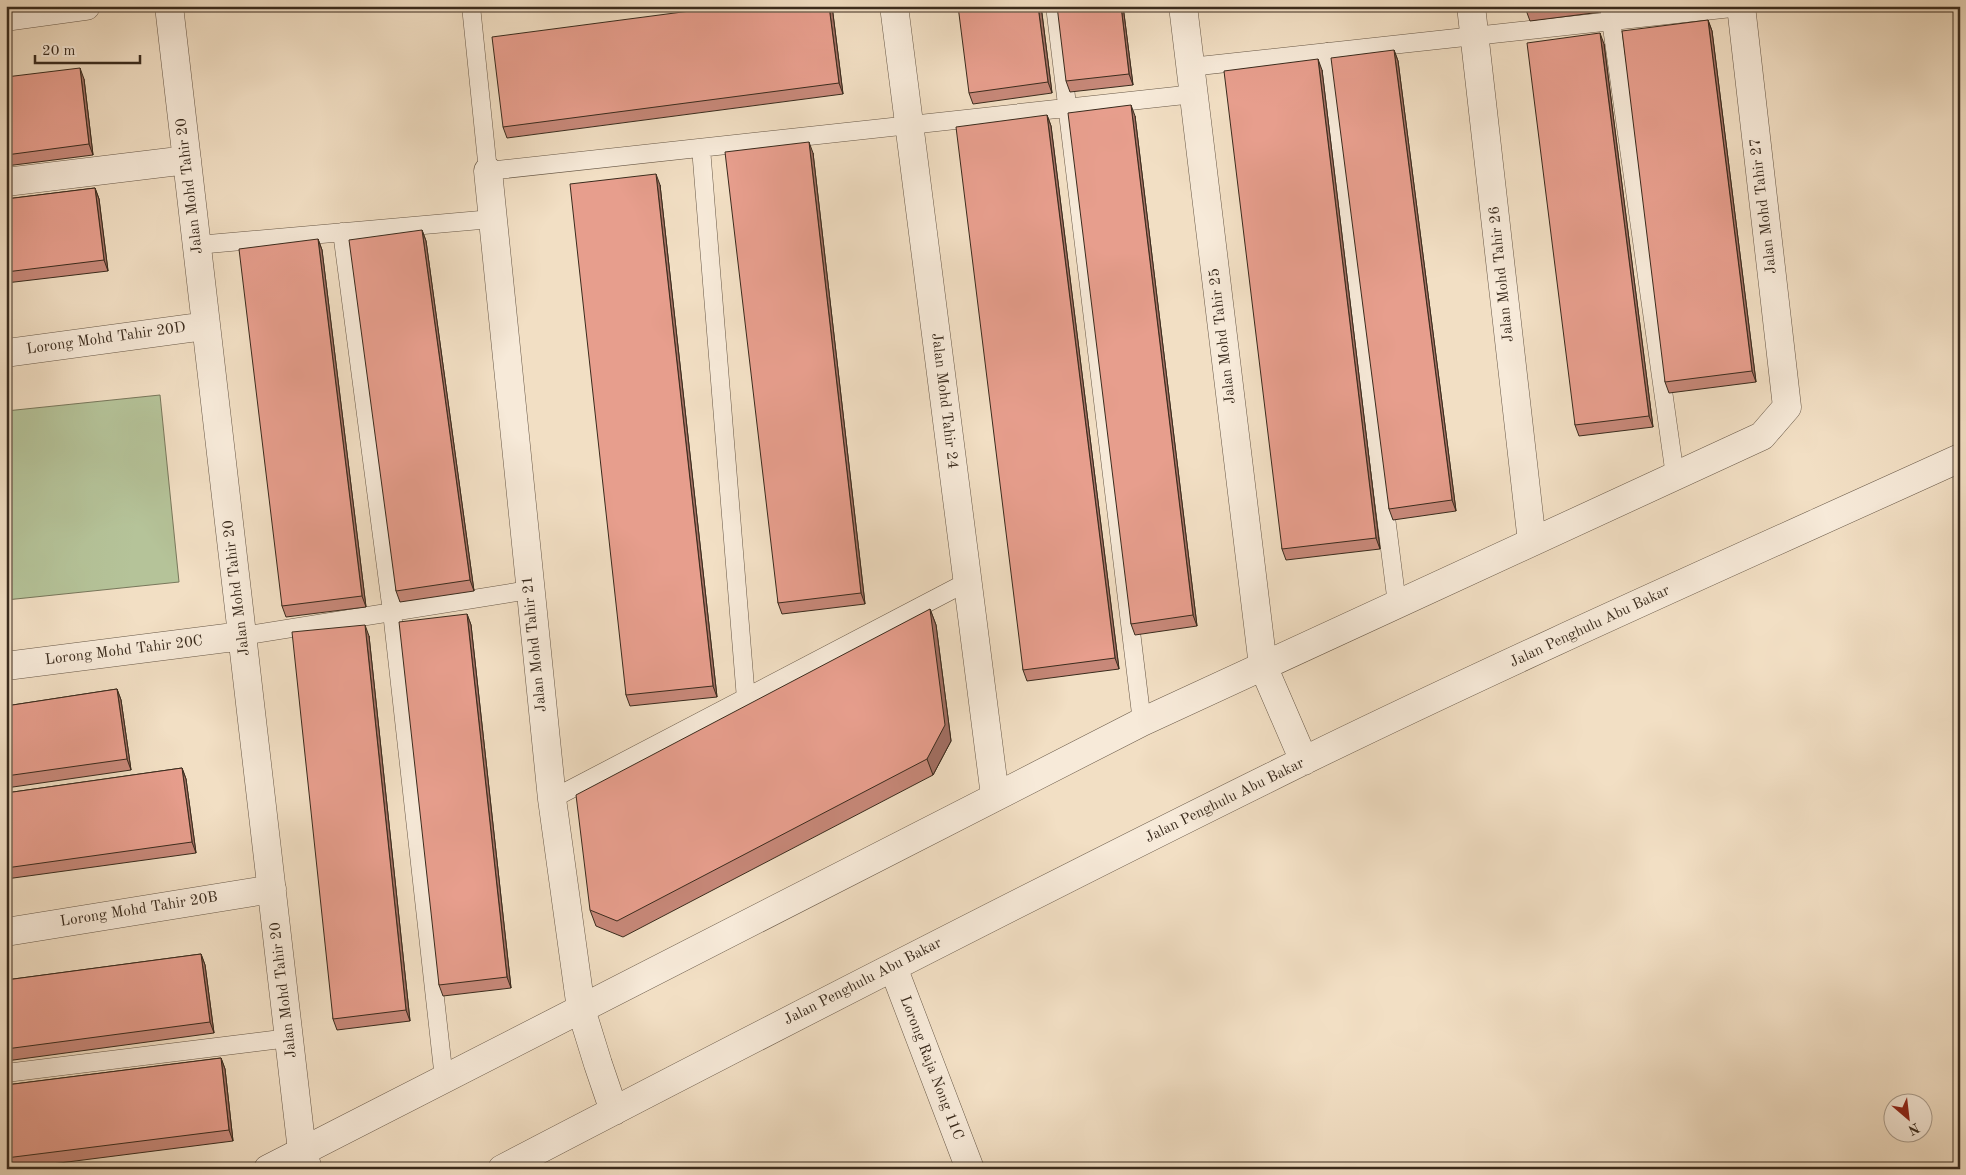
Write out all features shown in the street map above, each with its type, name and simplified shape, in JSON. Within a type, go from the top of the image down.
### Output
[{"type":"street","points":[[6,17],[86,6]]},
{"type":"street","name":"Jalan Mohd Tahir 20","points":[[169,6],[289,1038],[305,1160]]},
{"type":"street","name":"Jalan Mohd Tahir 24","points":[[894,6],[995,796]]},
{"type":"street","name":"Jalan Mohd Tahir 25","points":[[1183,6],[1263,666],[1304,761]]},
{"type":"street","name":"Jalan Mohd Tahir 26","points":[[1472,6],[1532,542]]},
{"type":"street","name":"Jalan Mohd Tahir 27","points":[[1675,476],[1762,436],[1787,406],[1741,6]]},
{"type":"street","points":[[6,182],[187,160]]},
{"type":"street","name":"Jalan Mohd Tahir 21","points":[[488,171],[529,590],[552,799],[582,1009],[614,1110]]},
{"type":"street","name":"Lorong Mohd Tahir 20D","points":[[6,353],[206,326]]},
{"type":"street","name":"Jalan Penghulu Abu Bakar","points":[[502,1169],[893,966],[1304,761],[1655,596],[1960,458]]},
{"type":"street","points":[[268,1169],[305,1160],[444,1079],[1142,722],[1675,476]]},
{"type":"street","name":"Lorong Mohd Tahir 20C","points":[[6,666],[242,636]]},
{"type":"street","name":"Lorong Mohd Tahir 20B","points":[[6,932],[272,889]]},
{"type":"street","name":"Lorong Raja Nong 11C","points":[[893,966],[970,1169]]},
{"type":"lane","points":[[471,6],[488,171],[1194,94]]},
{"type":"lane","points":[[1056,6],[1142,722]]},
{"type":"lane","points":[[1190,67],[1475,36],[1610,13],[1741,6]]},
{"type":"lane","points":[[1610,13],[1675,476]]},
{"type":"lane","points":[[1327,52],[1397,604]]},
{"type":"lane","points":[[701,148],[746,699]]},
{"type":"lane","points":[[197,245],[492,219]]},
{"type":"lane","points":[[342,232],[392,612],[444,1079]]},
{"type":"lane","points":[[552,799],[967,582]]},
{"type":"lane","points":[[242,636],[529,590]]},
{"type":"lane","points":[[6,1073],[289,1038]]},
{"type":"green space","points":[[160,395],[179,582],[6,600],[6,411]]},
{"type":"building","points":[[728,6],[829,6],[839,83],[503,127],[492,37]]},
{"type":"building","points":[[958,6],[1038,6],[1048,82],[969,93]]},
{"type":"building","points":[[1057,6],[1121,6],[1129,74],[1066,81]]},
{"type":"building","points":[[1525,6],[1555,6],[1526,10]]},
{"type":"building","points":[[1708,20],[1752,371],[1665,382],[1622,31]]},
{"type":"building","points":[[1600,33],[1649,416],[1575,425],[1527,43]]},
{"type":"building","points":[[1394,50],[1452,500],[1389,509],[1331,58]]},
{"type":"building","points":[[1318,59],[1376,538],[1282,549],[1224,71]]},
{"type":"building","points":[[80,68],[89,144],[6,155],[6,77]]},
{"type":"building","points":[[1131,105],[1193,615],[1131,624],[1068,113]]},
{"type":"building","points":[[1047,115],[1115,658],[1023,670],[956,127]]},
{"type":"building","points":[[809,142],[861,593],[778,603],[725,152]]},
{"type":"building","points":[[656,174],[713,686],[626,695],[570,184]]},
{"type":"building","points":[[95,188],[104,260],[6,272],[6,199]]},
{"type":"building","points":[[422,230],[470,580],[396,591],[349,240]]},
{"type":"building","points":[[318,239],[362,596],[282,606],[239,249]]},
{"type":"building","points":[[930,609],[945,725],[927,759],[617,921],[590,910],[576,795]]},
{"type":"building","points":[[467,614],[507,977],[439,985],[399,622]]},
{"type":"building","points":[[365,625],[406,1010],[333,1019],[292,632]]},
{"type":"building","points":[[117,689],[127,759],[6,776],[6,706]]},
{"type":"building","points":[[182,768],[192,842],[6,868],[6,793]]},
{"type":"building","points":[[201,954],[210,1022],[6,1049],[6,980]]},
{"type":"building","points":[[221,1058],[229,1130],[6,1158],[6,1085]]}]
